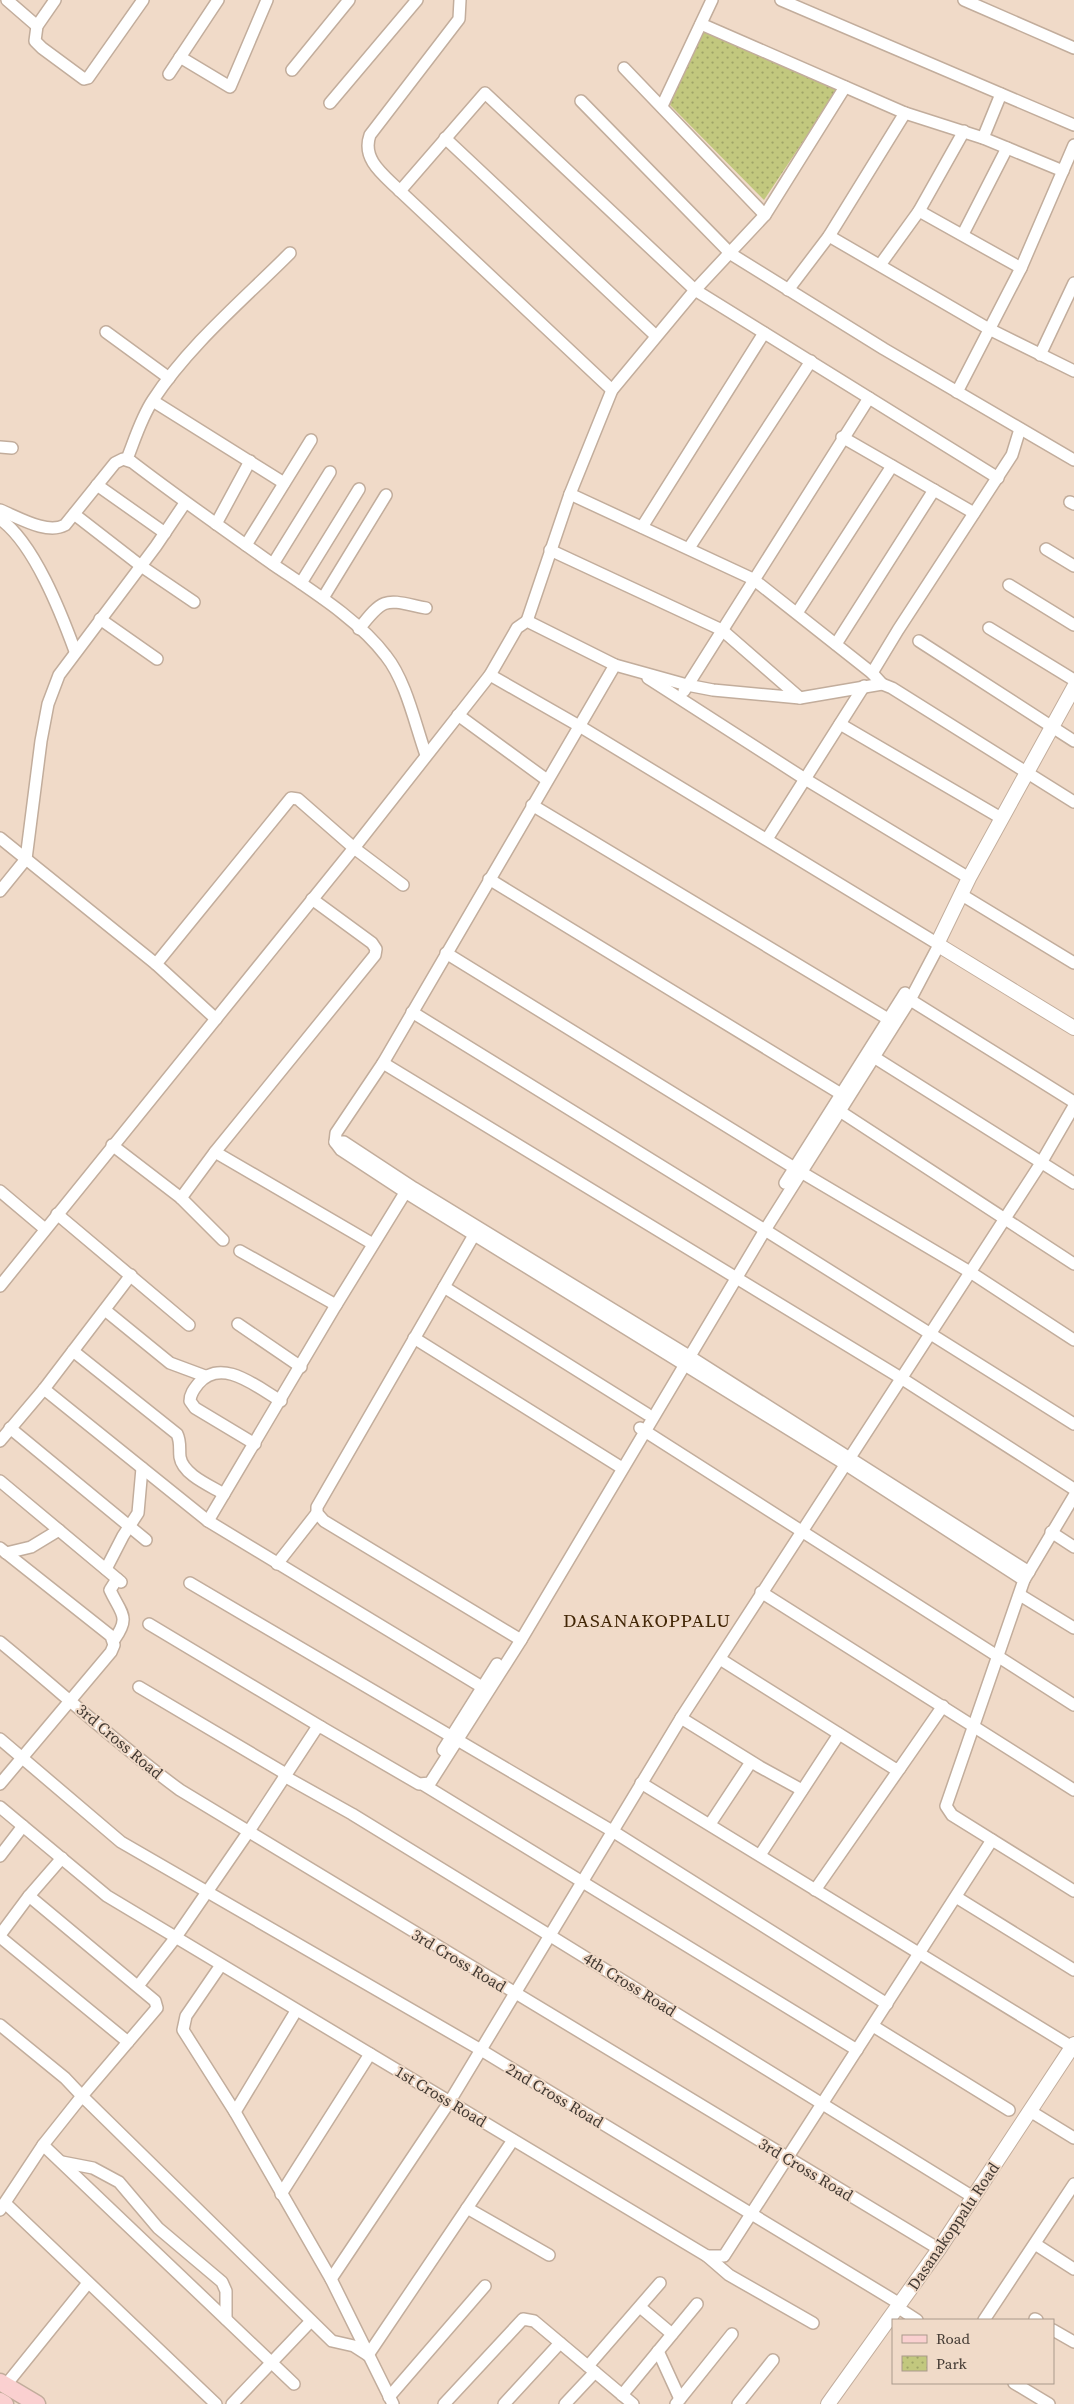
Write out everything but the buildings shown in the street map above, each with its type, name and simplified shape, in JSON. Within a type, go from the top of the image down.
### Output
[{"type":"main road","points":[[2,2390],[5,2404]]},
{"type":"main road","points":[[2,2390],[37,2404]]},
{"type":"street","points":[[7,0],[37,26]]},
{"type":"street","points":[[55,0],[37,26],[34,36],[37,44],[80,76],[88,78],[144,0]]},
{"type":"street","points":[[169,74],[218,0]]},
{"type":"street","points":[[180,58],[230,88],[268,0]]},
{"type":"street","points":[[292,70],[349,0]]},
{"type":"street","points":[[330,103],[417,0]]},
{"type":"street","points":[[460,0],[459,19],[370,135],[367,142],[369,156],[374,165],[400,191],[612,390]]},
{"type":"street","points":[[662,106],[712,0]]},
{"type":"street","points":[[781,0],[1074,125]]},
{"type":"street","points":[[965,0],[1074,48]]},
{"type":"street","points":[[701,24],[905,113],[964,131],[1063,171]]},
{"type":"street","points":[[624,68],[765,215]]},
{"type":"street","points":[[0,1286],[354,848],[490,675],[517,628],[527,621],[570,494],[612,390],[695,290],[731,254],[765,215],[845,87]]},
{"type":"street","points":[[400,191],[485,94],[695,290],[998,478]]},
{"type":"street","points":[[983,138],[1001,94]]},
{"type":"street","points":[[581,100],[731,254],[957,392],[1074,460]]},
{"type":"street","points":[[788,290],[829,236],[905,113]]},
{"type":"street","points":[[880,265],[919,211],[964,131]]},
{"type":"street","points":[[445,138],[656,336]]},
{"type":"street","points":[[957,392],[1021,268],[1074,145]]},
{"type":"street","points":[[962,234],[1007,148]]},
{"type":"street","points":[[919,211],[1021,268]]},
{"type":"street","points":[[829,236],[989,329],[1074,372]]},
{"type":"street","points":[[127,460],[140,424],[169,378],[206,337],[290,253]]},
{"type":"street","points":[[1040,355],[1071,297],[1074,283]]},
{"type":"street","points":[[106,332],[169,378]]},
{"type":"street","points":[[642,527],[764,333]]},
{"type":"street","points":[[689,548],[811,362]]},
{"type":"street","points":[[680,699],[842,438],[869,398]]},
{"type":"street","points":[[153,401],[284,483]]},
{"type":"street","points":[[872,674],[1012,455],[1020,429]]},
{"type":"street","points":[[842,438],[974,513]]},
{"type":"street","points":[[246,545],[310,440]]},
{"type":"street","points":[[0,447],[12,448]]},
{"type":"street","points":[[0,510],[49,529],[60,528],[65,525],[115,463],[118,460],[127,460],[323,598],[388,657],[398,675],[426,755]]},
{"type":"street","points":[[216,524],[250,461]]},
{"type":"street","points":[[797,613],[892,466]]},
{"type":"street","points":[[273,564],[330,472]]},
{"type":"street","points":[[97,485],[164,533]]},
{"type":"street","points":[[301,583],[359,489]]},
{"type":"street","points":[[836,644],[934,490]]},
{"type":"street","points":[[570,494],[754,579],[836,644],[882,684],[892,688],[1074,802]]},
{"type":"street","points":[[323,598],[386,495]]},
{"type":"street","points":[[0,891],[26,860],[41,740],[48,704],[59,675],[75,651],[141,566],[185,502]]},
{"type":"street","points":[[74,514],[141,566],[194,602]]},
{"type":"street","points":[[0,519],[20,540],[33,560],[58,607],[75,651]]},
{"type":"street","points":[[1046,549],[1074,566]]},
{"type":"street","points":[[550,550],[722,630],[800,698]]},
{"type":"street","points":[[1009,585],[1074,625]]},
{"type":"street","points":[[359,629],[375,608],[384,602],[392,601],[426,608]]},
{"type":"street","points":[[100,619],[157,659]]},
{"type":"street","points":[[527,621],[542,626],[616,665],[687,685],[713,690],[800,698],[882,684]]},
{"type":"street","points":[[989,628],[1074,680]]},
{"type":"street","points":[[919,641],[1074,741]]},
{"type":"street","points":[[616,665],[581,727],[532,805],[383,1063],[336,1133],[335,1142],[344,1142],[407,1189],[474,1235],[683,1358]]},
{"type":"street","points":[[639,672],[805,779],[969,878]]},
{"type":"street","points":[[490,675],[581,727],[767,839],[937,947],[1074,1028]]},
{"type":"street","points":[[767,839],[864,686]]},
{"type":"street","points":[[642,1429],[647,1414],[797,1170],[891,1021],[932,961],[969,878],[1074,687]]},
{"type":"street","points":[[458,715],[547,780]]},
{"type":"street","points":[[840,724],[1001,818]]},
{"type":"street","points":[[156,964],[291,798],[298,799],[354,848],[403,885]]},
{"type":"street","points":[[532,805],[891,1021]]},
{"type":"street","points":[[0,838],[156,964],[216,1019]]},
{"type":"street","points":[[489,879],[845,1096]]},
{"type":"street","points":[[962,895],[1074,963]]},
{"type":"street","points":[[181,1198],[215,1152],[375,956],[376,949],[372,943],[312,900]]},
{"type":"street","points":[[446,953],[797,1170],[970,1272],[1074,1340]]},
{"type":"street","points":[[331,2279],[450,2101],[581,1881],[614,1832],[641,1783],[681,1718],[761,1592],[1042,1162],[1074,1104],[906,998]]},
{"type":"street","points":[[412,1012],[930,1332],[1074,1424]]},
{"type":"street","points":[[870,1055],[1074,1183]]},
{"type":"street","points":[[383,1063],[901,1378],[1074,1489]]},
{"type":"street","points":[[837,1109],[1074,1264]]},
{"type":"street","points":[[112,1146],[181,1198],[223,1240]]},
{"type":"street","points":[[215,1152],[373,1244]]},
{"type":"street","points":[[208,1521],[407,1189]]},
{"type":"street","points":[[407,1189],[683,1358],[1027,1576]]},
{"type":"street","points":[[0,1191],[45,1229]]},
{"type":"street","points":[[58,1214],[189,1325]]},
{"type":"street","points":[[277,1564],[317,1513],[317,1507],[474,1235]]},
{"type":"street","points":[[240,1251],[336,1305]]},
{"type":"street","points":[[0,1441],[44,1389],[131,1275]]},
{"type":"street","points":[[444,1287],[647,1414]]},
{"type":"street","points":[[105,1310],[170,1363],[205,1376]]},
{"type":"street","points":[[238,1324],[301,1367]]},
{"type":"street","points":[[414,1338],[619,1466]]},
{"type":"street","points":[[73,1351],[177,1434],[180,1440],[180,1457],[186,1470],[224,1494]]},
{"type":"street","points":[[425,1785],[430,1783],[454,1737],[518,1638],[683,1358]]},
{"type":"street","points":[[255,1444],[192,1405],[190,1396],[205,1376],[219,1371],[231,1373],[281,1401]]},
{"type":"street","points":[[44,1389],[208,1521],[485,1689]]},
{"type":"street","points":[[10,1428],[129,1528],[146,1540]]},
{"type":"street","points":[[642,1429],[996,1657],[1074,1705]]},
{"type":"street","points":[[106,1569],[138,1514],[142,1468]]},
{"type":"street","points":[[0,1481],[119,1580],[110,1590],[124,1616],[124,1625],[114,1640],[111,1652],[0,1784]]},
{"type":"street","points":[[1074,1496],[1051,1532],[1027,1576],[996,1657],[946,1806],[952,1815],[1074,1891]]},
{"type":"street","points":[[317,1513],[324,1521],[518,1638]]},
{"type":"street","points":[[3,1551],[31,1547],[59,1530]]},
{"type":"street","points":[[1051,1532],[1074,1546]]},
{"type":"street","points":[[3,1551],[114,1640]]},
{"type":"street","points":[[190,1583],[614,1832],[887,2004]]},
{"type":"street","points":[[761,1592],[1074,1790]]},
{"type":"street","points":[[1020,1594],[1074,1628]]},
{"type":"street","points":[[149,1624],[416,1783],[425,1785],[857,2050]]},
{"type":"street","name":"3rd Cross Road","points":[[0,1642],[71,1700],[140,1761],[180,1790],[940,2249]]},
{"type":"street","points":[[720,1659],[890,1767],[900,1768]]},
{"type":"street","name":"4th Cross Road","points":[[139,1687],[352,1814],[823,2103],[973,2198]]},
{"type":"street","points":[[815,1890],[942,1706]]},
{"type":"street","points":[[681,1718],[751,1762],[802,1790]]},
{"type":"street","points":[[138,1986],[176,1937],[250,1831],[316,1729],[321,1727]]},
{"type":"street","points":[[760,1856],[839,1734]]},
{"type":"street","name":"2nd Cross Road","points":[[0,1739],[121,1842],[481,2050],[752,2214],[899,2306],[915,2319]]},
{"type":"street","points":[[710,1824],[751,1762]]},
{"type":"street","points":[[641,1783],[920,1955],[1073,2045]]},
{"type":"street","name":"1st Cross Road","points":[[0,1807],[107,1896],[707,2256],[729,2275],[813,2323]]},
{"type":"street","points":[[0,1856],[23,1826]]},
{"type":"street","points":[[707,2256],[724,2256],[920,1955],[992,1840]]},
{"type":"street","points":[[62,1858],[29,1896],[0,1936],[128,2042]]},
{"type":"street","points":[[29,1896],[155,2000],[157,2008],[43,2145],[2,2206],[88,2283],[216,2404]]},
{"type":"street","points":[[956,1897],[1074,1970]]},
{"type":"street","points":[[221,1965],[186,2016],[183,2030],[235,2112],[331,2279],[391,2401],[485,2286]]},
{"type":"street","points":[[235,2112],[296,2011]]},
{"type":"street","points":[[0,2025],[65,2078],[332,2341],[354,2346],[368,2355]]},
{"type":"street","points":[[873,2026],[1009,2110]]},
{"type":"street","name":"Dasanakoppalu Road","points":[[828,2404],[940,2249],[1073,2045]]},
{"type":"street","points":[[281,2194],[370,2054]]},
{"type":"street","points":[[1030,2111],[1074,2138]]},
{"type":"street","points":[[368,2355],[513,2140]]},
{"type":"street","points":[[43,2145],[294,2384]]},
{"type":"street","points":[[61,2162],[93,2168],[119,2182],[158,2228],[222,2282],[226,2291],[226,2319]]},
{"type":"street","points":[[985,2319],[1074,2184]]},
{"type":"street","points":[[468,2208],[549,2255]]},
{"type":"street","points":[[1035,2244],[1074,2269]]},
{"type":"street","points":[[2,2390],[88,2283]]},
{"type":"street","points":[[565,2404],[660,2283]]},
{"type":"street","points":[[622,2395],[697,2304]]},
{"type":"street","points":[[640,2307],[672,2334]]},
{"type":"street","points":[[444,2404],[522,2319],[531,2319],[633,2404]]},
{"type":"street","points":[[232,2404],[311,2321]]},
{"type":"street","points":[[1054,2331],[1074,2342]]},
{"type":"street","points":[[658,2351],[678,2401],[732,2334]]},
{"type":"street","points":[[504,2404],[560,2343]]},
{"type":"street","points":[[738,2404],[773,2360]]},
{"type":"street","points":[[1016,2384],[1049,2404]]},
{"type":"green space","points":[[703,31],[838,89],[764,200],[668,103]]},
{"type":"district","name":"DASANAKOPPALU","points":[[647,1620]]}]
